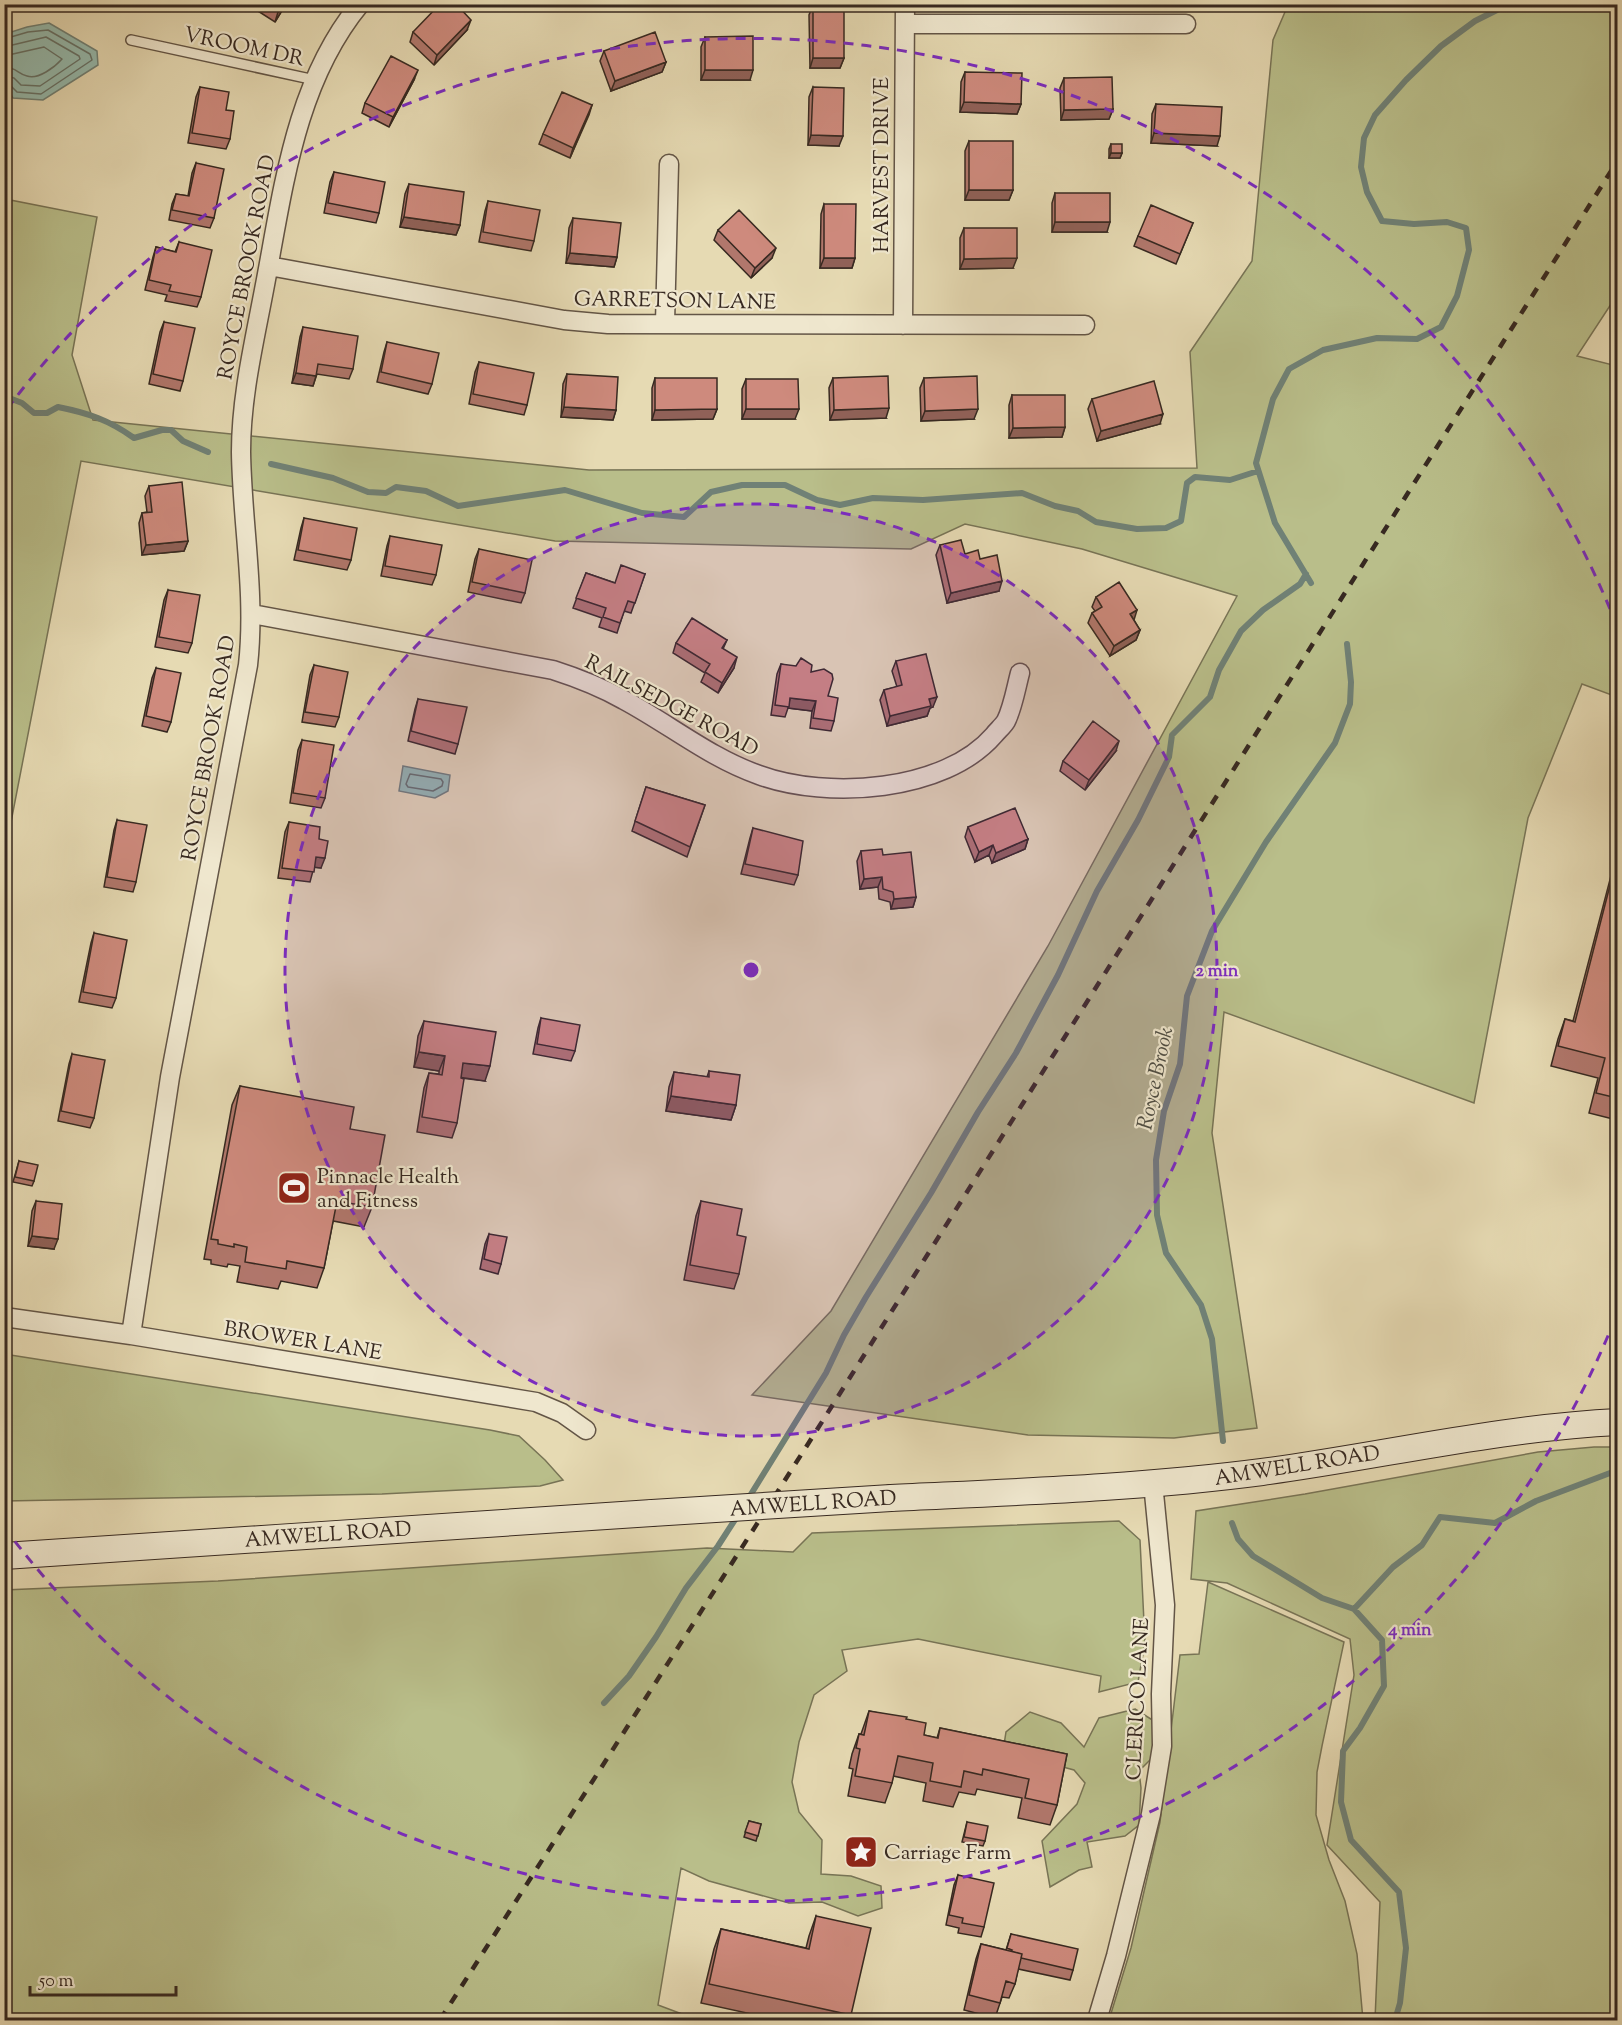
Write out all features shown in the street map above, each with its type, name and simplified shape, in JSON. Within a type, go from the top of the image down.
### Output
[{"type":"main road","name":"AMWELL ROAD","points":[[4,1556],[1211,1478],[1526,1429],[1617,1422]]},
{"type":"street","name":"ROYCE BROOK ROAD","points":[[131,1335],[170,1077],[248,665],[252,614],[242,452],[245,390],[292,144],[315,80],[336,41],[360,4]]},
{"type":"street","name":"HARVEST DRIVE","points":[[903,325],[905,4]]},
{"type":"street","points":[[905,24],[1186,24]]},
{"type":"street","points":[[665,323],[669,164]]},
{"type":"street","name":"GARRETSON LANE","points":[[269,266],[564,320],[608,324],[1085,326]]},
{"type":"street","name":"RAILSEDGE ROAD","points":[[252,614],[553,670],[591,683],[626,701],[723,759],[760,776],[802,785],[842,789],[877,787],[919,778],[954,765],[983,747],[1006,721],[1020,673]]},
{"type":"street","name":"BROWER LANE","points":[[4,1317],[131,1335],[536,1402],[562,1413],[586,1430]]},
{"type":"street","name":"CLERICO LANE","points":[[1097,2020],[1116,1956],[1151,1814],[1162,1746],[1161,1694],[1165,1605],[1153,1482]]},
{"type":"lane","name":"VROOM DR","points":[[131,40],[315,80]]},
{"type":"green space","points":[[1288,5],[1617,5],[1617,295],[1577,356],[1617,366],[1617,697],[1582,684],[1528,818],[1474,1103],[1224,1012],[1212,1133],[1257,1428],[1174,1438],[1028,1435],[752,1395],[831,1311],[1048,946],[1237,596],[1082,549],[965,524],[911,549],[555,541],[81,461],[5,853],[5,199],[97,217],[72,355],[93,420],[589,470],[1197,468],[1190,352],[1252,261],[1273,40]]},
{"type":"green space","points":[[4,1354],[519,1436],[563,1480],[540,1486],[382,1494],[5,1501]]},
{"type":"green space","points":[[1618,1447],[1617,2020],[1375,2020],[1380,1902],[1327,1845],[1354,1675],[1350,1639],[1227,1583],[1191,1579],[1196,1511],[1538,1452]]},
{"type":"green space","points":[[1119,1521],[1140,1540],[1145,1643],[1138,1682],[1099,1692],[1101,1676],[918,1639],[842,1650],[847,1671],[814,1695],[799,1742],[792,1782],[799,1812],[822,1840],[821,1874],[851,1876],[881,1886],[882,1908],[858,1916],[822,1902],[789,1903],[709,1881],[681,1868],[658,2005],[698,2020],[5,2020],[4,1590],[218,1581],[707,1548],[793,1552],[812,1533]]},
{"type":"green space","points":[[1208,1582],[1344,1642],[1317,1772],[1316,1815],[1329,1860],[1345,1901],[1357,1954],[1363,2020],[1109,2020],[1131,1948],[1160,1822],[1180,1655],[1199,1654]]},
{"type":"green space","points":[[1135,1709],[1154,1721],[1152,1758],[1139,1771],[1141,1788],[1139,1825],[1125,1836],[1087,1842],[1092,1867],[1079,1870],[1050,1887],[1042,1841],[1077,1804],[1085,1783],[1074,1770],[1003,1751],[1006,1732],[1030,1712],[1061,1723],[1084,1747],[1099,1718]]},
{"type":"water","points":[[49,23],[97,51],[98,65],[43,100],[13,98],[5,86],[5,34]]},
{"type":"water","points":[[403,766],[450,775],[448,791],[435,798],[399,791]]},
{"type":"building","points":[[266,4],[283,4],[278,12]]},
{"type":"building","points":[[440,4],[456,4],[471,20],[437,55],[413,32]]},
{"type":"building","points":[[813,5],[844,5],[844,58],[813,58]]},
{"type":"building","points":[[655,32],[666,62],[615,81],[604,51]]},
{"type":"building","points":[[753,36],[753,70],[705,70],[705,37]]},
{"type":"building","points":[[391,56],[418,70],[393,117],[365,103]]},
{"type":"building","points":[[965,72],[1022,73],[1021,104],[964,102]]},
{"type":"building","points":[[1112,77],[1113,109],[1064,110],[1064,78]]},
{"type":"building","points":[[200,87],[229,92],[226,110],[234,111],[230,139],[192,133]]},
{"type":"building","points":[[813,87],[844,88],[843,136],[811,135]]},
{"type":"building","points":[[562,92],[592,105],[573,148],[543,134]]},
{"type":"building","points":[[1156,104],[1222,107],[1220,136],[1154,133]]},
{"type":"building","points":[[969,141],[1013,141],[1013,190],[969,190]]},
{"type":"building","points":[[1111,144],[1122,144],[1122,153],[1111,153]]},
{"type":"building","points":[[196,163],[224,169],[214,218],[172,210],[176,194],[189,196]]},
{"type":"building","points":[[334,172],[385,182],[379,213],[328,203]]},
{"type":"building","points":[[409,184],[464,192],[460,225],[404,217]]},
{"type":"building","points":[[1055,193],[1110,193],[1110,222],[1055,222]]},
{"type":"building","points":[[488,201],[540,210],[534,241],[483,232]]},
{"type":"building","points":[[824,204],[856,204],[855,258],[824,258]]},
{"type":"building","points":[[1151,205],[1193,223],[1180,254],[1138,236]]},
{"type":"building","points":[[739,210],[776,248],[755,268],[718,230]]},
{"type":"building","points":[[573,218],[621,223],[617,257],[570,253]]},
{"type":"building","points":[[964,228],[1017,228],[1017,258],[964,259]]},
{"type":"building","points":[[179,242],[212,250],[201,297],[169,291],[171,285],[149,280],[156,247],[176,252]]},
{"type":"building","points":[[164,322],[195,328],[183,381],[153,374]]},
{"type":"building","points":[[303,327],[358,336],[353,369],[318,364],[316,376],[296,373]]},
{"type":"building","points":[[387,342],[439,353],[432,384],[381,372]]},
{"type":"building","points":[[479,362],[534,373],[527,405],[473,394]]},
{"type":"building","points":[[567,374],[618,377],[616,410],[564,407]]},
{"type":"building","points":[[888,376],[889,408],[834,410],[833,378]]},
{"type":"building","points":[[977,376],[978,409],[925,411],[924,378]]},
{"type":"building","points":[[655,378],[717,378],[717,409],[655,410]]},
{"type":"building","points":[[746,379],[798,379],[799,409],[746,409]]},
{"type":"building","points":[[1154,381],[1163,414],[1101,431],[1092,399]]},
{"type":"building","points":[[1012,395],[1065,395],[1065,427],[1013,428]]},
{"type":"building","points":[[182,482],[188,541],[146,545],[142,513],[152,512],[149,486]]},
{"type":"building","points":[[304,518],[357,528],[351,560],[298,550]]},
{"type":"building","points":[[390,536],[442,545],[436,575],[385,566]]},
{"type":"building","points":[[961,540],[965,554],[978,550],[980,559],[997,555],[1002,581],[951,593],[940,545]]},
{"type":"building","points":[[479,549],[532,560],[525,593],[472,582]]},
{"type":"building","points":[[621,565],[645,574],[635,603],[628,601],[620,623],[603,617],[606,608],[576,598],[586,573],[615,583]]},
{"type":"building","points":[[1119,582],[1137,610],[1130,614],[1140,630],[1114,646],[1092,613],[1102,607],[1096,597]]},
{"type":"building","points":[[168,590],[200,595],[192,643],[159,637]]},
{"type":"building","points":[[692,618],[727,640],[722,648],[737,657],[722,683],[705,672],[710,664],[676,643]]},
{"type":"building","points":[[926,654],[937,697],[929,699],[931,706],[890,716],[884,690],[902,685],[896,661]]},
{"type":"building","points":[[801,658],[812,665],[811,672],[824,669],[832,674],[833,679],[828,696],[838,698],[834,721],[813,718],[816,701],[790,698],[789,707],[775,705],[781,664],[796,666]]},
{"type":"building","points":[[314,665],[348,672],[339,717],[305,712]]},
{"type":"building","points":[[156,668],[181,673],[171,722],[146,716]]},
{"type":"building","points":[[418,699],[467,707],[458,744],[411,731]]},
{"type":"building","points":[[1093,721],[1119,741],[1089,780],[1063,761]]},
{"type":"building","points":[[302,740],[334,745],[325,798],[293,793]]},
{"type":"building","points":[[646,787],[705,805],[690,847],[635,821]]},
{"type":"building","points":[[1015,808],[1028,839],[996,853],[993,845],[979,852],[968,827]]},
{"type":"building","points":[[117,820],[147,825],[136,882],[107,877]]},
{"type":"building","points":[[289,822],[320,827],[319,839],[328,841],[325,858],[316,857],[314,872],[282,868]]},
{"type":"building","points":[[753,828],[803,841],[798,875],[745,864]]},
{"type":"building","points":[[882,849],[883,855],[911,852],[916,897],[894,899],[893,892],[883,889],[882,877],[864,879],[861,851]]},
{"type":"building","points":[[1617,858],[1617,1098],[1596,1093],[1605,1058],[1558,1046],[1565,1019],[1575,1022]]},
{"type":"building","points":[[94,933],[127,940],[116,998],[83,992]]},
{"type":"building","points":[[541,1018],[580,1025],[575,1051],[537,1044]]},
{"type":"building","points":[[424,1021],[496,1032],[490,1066],[463,1063],[461,1078],[464,1079],[457,1123],[422,1117],[429,1073],[442,1075],[445,1056],[419,1052]]},
{"type":"building","points":[[72,1054],[105,1060],[94,1118],[61,1111]]},
{"type":"building","points":[[709,1071],[740,1075],[736,1105],[671,1096],[674,1072],[709,1077]]},
{"type":"building","name":"Pinnacle Health and Fitness","points":[[240,1086],[354,1107],[350,1129],[385,1135],[372,1207],[337,1201],[324,1268],[287,1261],[286,1269],[245,1262],[247,1247],[218,1244],[218,1240],[211,1239]]},
{"type":"building","points":[[19,1161],[38,1165],[34,1181],[15,1177]]},
{"type":"building","points":[[36,1201],[62,1204],[58,1239],[32,1236]]},
{"type":"building","points":[[701,1201],[742,1209],[737,1235],[746,1237],[739,1274],[690,1265]]},
{"type":"building","points":[[489,1234],[507,1237],[501,1264],[484,1259]]},
{"type":"building","points":[[869,1711],[907,1717],[906,1719],[926,1723],[924,1735],[938,1738],[940,1728],[1067,1754],[1057,1805],[1025,1798],[1029,1779],[983,1769],[982,1775],[964,1771],[961,1787],[930,1781],[933,1763],[898,1756],[892,1783],[855,1776],[860,1749],[856,1748],[859,1734],[864,1735]]},
{"type":"building","points":[[749,1821],[761,1824],[758,1836],[745,1832]]},
{"type":"building","points":[[967,1822],[988,1826],[985,1841],[964,1837]]},
{"type":"building","points":[[958,1875],[994,1883],[984,1927],[962,1923],[963,1918],[949,1915]]},
{"type":"building","points":[[816,1916],[871,1928],[851,2015],[709,1984],[721,1929],[809,1949]]},
{"type":"building","points":[[1011,1934],[1078,1949],[1073,1970],[1021,1958],[1022,1954],[1007,1948]]},
{"type":"building","points":[[981,1944],[1022,1954],[1015,1984],[1006,1981],[1000,2003],[969,1995]]},
{"type":"waterway","name":"Royce Brook","points":[[1311,583],[1275,523],[1256,463],[1273,399],[1289,369],[1323,350],[1377,338],[1417,339],[1441,327],[1457,296],[1469,250],[1466,228],[1447,222],[1414,224],[1382,221],[1367,192],[1361,167],[1364,138],[1375,115],[1441,46],[1475,21],[1509,4]]},
{"type":"waterway","points":[[4,396],[22,403],[34,413],[47,413],[58,407],[89,415],[116,426],[134,438],[162,430],[171,430],[183,441],[208,452]]},
{"type":"waterway","points":[[271,464],[333,478],[368,492],[386,493],[396,487],[426,491],[458,506],[565,490],[642,513],[684,517],[711,492],[742,485],[785,485],[817,500],[840,505],[873,498],[923,500],[1022,493],[1055,506],[1078,511],[1096,522],[1137,529],[1166,528],[1181,521],[1187,483],[1195,477],[1230,480],[1258,471]]},
{"type":"waterway","points":[[748,1499],[826,1373],[866,1297],[1016,1053],[1058,975],[1097,891],[1138,820],[1169,757],[1172,735],[1210,697],[1219,670],[1241,631],[1263,610],[1300,584],[1306,574]]},
{"type":"waterway","name":"Royce Brook","points":[[1223,1441],[1212,1339],[1201,1305],[1166,1253],[1157,1215],[1156,1160],[1164,1111],[1180,1064],[1187,996],[1212,931],[1266,842],[1335,743],[1350,704],[1351,682],[1347,644]]},
{"type":"waterway","points":[[1354,1609],[1393,1567],[1422,1545],[1440,1517],[1495,1523],[1536,1501],[1618,1470]]},
{"type":"waterway","points":[[604,1703],[629,1676],[686,1588],[738,1515]]},
{"type":"waterway","name":"Royce Brook","points":[[1232,1523],[1238,1539],[1253,1556],[1322,1598],[1354,1609],[1382,1640],[1384,1686],[1360,1728],[1343,1751],[1341,1802],[1351,1840],[1399,1892],[1406,1948],[1400,2003],[1395,2020]]},
{"type":"railway","points":[[440,2020],[808,1444],[1618,160]]},
{"type":"place","name":"Pinnacle Health and Fitness","points":[[294,1188]]},
{"type":"place","name":"Carriage Farm","points":[[861,1852]]}]
